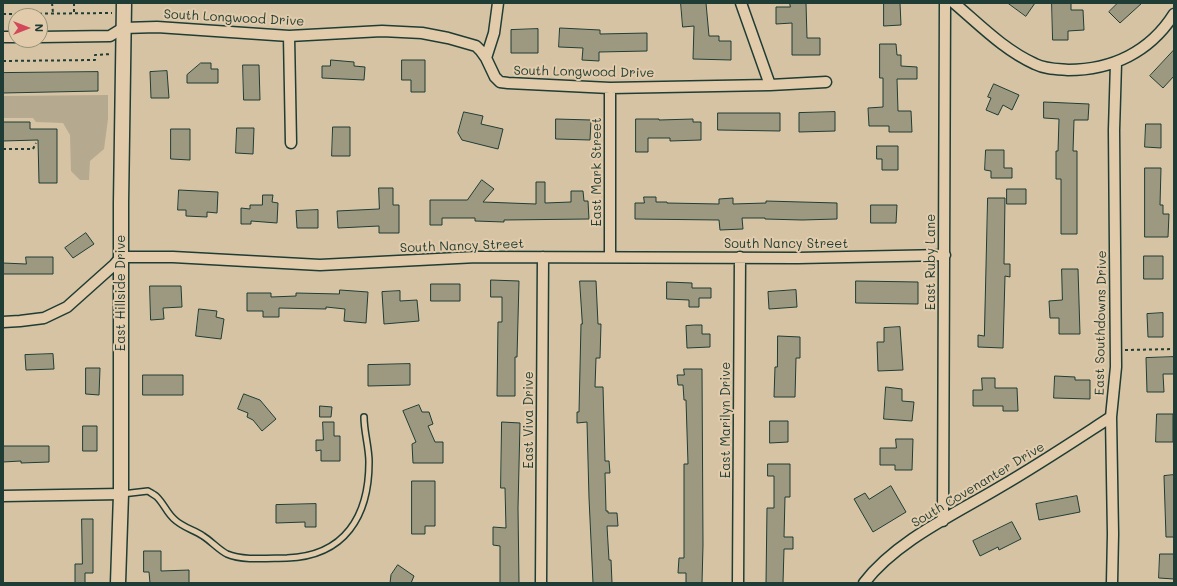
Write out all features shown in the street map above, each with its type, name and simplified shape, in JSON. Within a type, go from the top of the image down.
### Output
[{"type":"main road","name":"East Hillside Drive","points":[[118,583],[121,494],[123,28],[119,8]]},
{"type":"street","points":[[486,58],[494,33],[498,3]]},
{"type":"street","points":[[741,3],[770,85]]},
{"type":"street","name":"East Ruby Lane","points":[[943,521],[945,3]]},
{"type":"street","points":[[954,3],[1003,46],[1036,65],[1049,69],[1073,70],[1116,63],[1131,56],[1150,41],[1169,22],[1174,14]]},
{"type":"street","name":"South Longwood Drive","points":[[123,28],[157,27],[289,36],[382,31],[422,33],[448,38],[476,46],[486,58],[494,77],[502,82],[610,88],[770,85],[826,82]]},
{"type":"street","points":[[48,37],[110,36],[123,28]]},
{"type":"street","points":[[289,36],[291,143]]},
{"type":"street","name":"East Southdowns Drive","points":[[1112,583],[1113,534],[1111,418],[1116,350],[1114,130],[1116,63]]},
{"type":"street","name":"East Mark Street","points":[[610,88],[610,257]]},
{"type":"street","name":"South Nancy Street","points":[[121,257],[173,257],[320,265],[445,258],[798,258],[945,255]]},
{"type":"street","points":[[3,322],[20,322],[44,318],[67,307],[121,257]]},
{"type":"street","name":"East Viva Drive","points":[[541,583],[543,257]]},
{"type":"street","name":"East Marilyn Drive","points":[[738,583],[740,257]]},
{"type":"street","name":"South Covenanter Drive","points":[[864,583],[873,571],[925,531],[1037,466],[1111,418]]},
{"type":"street","points":[[3,496],[121,494]]},
{"type":"lane","points":[[121,494],[148,490],[157,497],[173,519],[202,535],[225,553],[233,556],[281,558],[314,555],[331,546],[347,534],[354,525],[360,513],[365,498],[369,473],[364,417]]},
{"type":"path","points":[[52,3],[53,13]]},
{"type":"path","points":[[74,3],[74,13]]},
{"type":"path","points":[[3,14],[74,13],[119,8]]},
{"type":"path","points":[[3,61],[95,60],[95,55],[114,54]]},
{"type":"path","points":[[3,149],[33,149],[36,143]]},
{"type":"path","points":[[1116,350],[1174,349]]},
{"type":"shaded area","points":[[108,95],[108,119],[104,149],[90,161],[89,180],[80,180],[71,171],[70,135],[63,123],[36,122],[33,118],[3,118],[3,96]]},
{"type":"building","points":[[681,3],[706,3],[709,36],[719,36],[719,41],[731,41],[731,60],[693,59],[694,26],[683,27]]},
{"type":"building","points":[[790,3],[806,3],[807,38],[820,38],[820,55],[792,55],[792,23],[776,24],[776,7],[790,7]]},
{"type":"building","points":[[884,3],[900,3],[901,25],[884,26]]},
{"type":"building","points":[[1008,3],[1035,3],[1026,16]]},
{"type":"building","points":[[1052,3],[1071,3],[1071,10],[1083,10],[1084,30],[1068,31],[1068,40],[1053,40]]},
{"type":"building","points":[[1118,3],[1142,3],[1120,23],[1109,12]]},
{"type":"building","points":[[560,28],[600,30],[600,34],[647,33],[647,51],[599,52],[599,61],[582,60],[583,48],[559,47]]},
{"type":"building","points":[[538,29],[538,53],[511,53],[511,30]]},
{"type":"building","points":[[880,44],[896,44],[897,55],[901,55],[901,66],[917,67],[917,79],[897,79],[898,111],[911,111],[912,132],[889,132],[889,126],[869,126],[868,108],[883,107],[883,78],[880,78]]},
{"type":"building","points":[[1174,50],[1174,76],[1163,88],[1150,76]]},
{"type":"building","points":[[331,60],[354,62],[354,66],[365,67],[364,80],[322,78],[322,66],[330,66]]},
{"type":"building","points":[[402,60],[425,60],[425,92],[411,92],[411,80],[402,80]]},
{"type":"building","points":[[201,63],[211,63],[211,69],[218,69],[218,83],[187,83],[187,75]]},
{"type":"building","points":[[243,65],[259,65],[260,100],[244,100]]},
{"type":"building","points":[[167,71],[169,98],[151,98],[150,72]]},
{"type":"building","points":[[98,72],[98,91],[3,93],[3,73]]},
{"type":"building","points":[[994,84],[1019,95],[1012,110],[1003,105],[998,115],[986,110],[991,98],[988,97]]},
{"type":"building","points":[[1044,102],[1089,104],[1088,120],[1074,120],[1073,151],[1077,151],[1077,234],[1061,234],[1061,179],[1056,179],[1056,151],[1058,151],[1059,119],[1044,118]]},
{"type":"building","points":[[464,112],[483,116],[481,124],[503,129],[498,149],[462,140],[458,133]]},
{"type":"building","points":[[835,112],[835,131],[799,132],[799,113]]},
{"type":"building","points":[[718,113],[780,113],[780,131],[718,130]]},
{"type":"building","points":[[556,119],[591,120],[590,140],[556,139]]},
{"type":"building","points":[[636,119],[693,119],[693,122],[701,122],[701,140],[670,141],[670,138],[648,138],[648,152],[636,152]]},
{"type":"building","points":[[3,122],[30,122],[30,129],[57,129],[57,183],[39,183],[38,140],[3,141]]},
{"type":"building","points":[[1146,124],[1161,124],[1161,148],[1145,147]]},
{"type":"building","points":[[333,127],[350,127],[350,156],[332,156]]},
{"type":"building","points":[[237,128],[254,128],[253,154],[236,153]]},
{"type":"building","points":[[171,129],[190,129],[190,160],[171,159]]},
{"type":"building","points":[[877,146],[898,146],[898,170],[882,170],[882,159],[877,159]]},
{"type":"building","points":[[986,150],[1004,150],[1004,168],[1012,168],[1012,178],[991,178],[991,171],[985,170]]},
{"type":"building","points":[[1145,168],[1161,168],[1160,205],[1163,205],[1163,214],[1169,214],[1168,237],[1145,237]]},
{"type":"building","points":[[482,180],[494,189],[483,202],[536,204],[536,182],[545,182],[545,203],[571,202],[571,191],[583,191],[584,201],[588,201],[589,219],[504,220],[504,222],[475,221],[475,218],[442,218],[442,225],[430,225],[430,200],[467,200]]},
{"type":"building","points":[[379,188],[393,188],[393,205],[399,205],[399,233],[379,233],[379,226],[338,228],[337,211],[379,209]]},
{"type":"building","points":[[1007,189],[1026,189],[1026,204],[1007,204]]},
{"type":"building","points":[[179,190],[218,192],[217,213],[207,212],[207,217],[186,216],[186,210],[178,210]]},
{"type":"building","points":[[263,195],[273,195],[272,202],[278,203],[277,223],[251,221],[251,224],[241,224],[241,208],[250,209],[250,205],[262,205]]},
{"type":"building","points":[[644,197],[656,197],[656,202],[667,203],[719,204],[719,199],[733,198],[733,204],[766,203],[766,201],[837,203],[837,219],[802,220],[742,218],[743,229],[720,230],[719,220],[635,219],[635,203],[644,203]]},
{"type":"building","points":[[988,198],[1005,198],[1004,264],[1010,264],[1010,277],[1005,276],[1003,348],[978,347],[978,335],[984,336]]},
{"type":"building","points":[[871,205],[897,205],[896,223],[871,223]]},
{"type":"building","points":[[318,210],[318,228],[297,228],[296,211]]},
{"type":"building","points":[[86,233],[94,244],[73,258],[65,248]]},
{"type":"building","points":[[1144,256],[1163,256],[1163,279],[1144,279]]},
{"type":"building","points":[[26,257],[53,257],[53,274],[3,274],[3,263],[26,264]]},
{"type":"building","points":[[1062,269],[1078,269],[1080,334],[1059,334],[1059,318],[1050,318],[1049,301],[1062,300]]},
{"type":"building","points":[[491,280],[519,281],[517,357],[515,357],[515,396],[497,396],[498,322],[502,322],[502,297],[491,297]]},
{"type":"building","points":[[580,281],[596,281],[598,324],[601,324],[600,358],[596,358],[595,387],[603,387],[605,461],[609,461],[610,473],[605,473],[606,511],[608,511],[608,513],[617,513],[618,526],[607,526],[612,583],[593,583],[587,422],[577,423],[577,412],[579,412],[582,324]]},
{"type":"building","points":[[856,281],[918,282],[918,304],[856,303]]},
{"type":"building","points":[[667,282],[692,283],[692,288],[711,288],[711,298],[699,298],[699,307],[689,307],[689,300],[667,299]]},
{"type":"building","points":[[431,284],[460,284],[460,301],[431,301]]},
{"type":"building","points":[[150,286],[181,286],[182,307],[163,308],[164,319],[151,320]]},
{"type":"building","points":[[340,290],[368,292],[366,323],[344,321],[345,309],[326,307],[326,309],[279,308],[279,317],[263,317],[263,311],[247,311],[247,293],[271,293],[271,297],[296,296],[296,293],[339,294]]},
{"type":"building","points":[[796,290],[797,307],[769,309],[768,292]]},
{"type":"building","points":[[400,291],[400,301],[417,300],[419,321],[384,324],[382,292]]},
{"type":"building","points":[[199,309],[217,311],[216,317],[224,319],[221,339],[196,336]]},
{"type":"building","points":[[1163,313],[1163,337],[1148,337],[1147,314]]},
{"type":"building","points":[[702,325],[702,334],[710,334],[710,347],[687,348],[686,326]]},
{"type":"building","points":[[900,327],[903,370],[878,371],[877,342],[884,342],[884,328]]},
{"type":"building","points":[[778,336],[800,337],[800,358],[796,358],[795,397],[774,397]]},
{"type":"building","points":[[53,354],[54,369],[26,370],[25,355]]},
{"type":"building","points":[[1174,357],[1174,374],[1163,374],[1164,392],[1147,392],[1146,358]]},
{"type":"building","points":[[410,364],[410,385],[368,386],[368,365]]},
{"type":"building","points":[[86,368],[100,368],[99,395],[86,394]]},
{"type":"building","points":[[684,369],[702,369],[702,583],[686,583],[686,573],[678,573],[679,558],[684,558],[684,464],[688,464],[686,400],[684,400],[683,385],[678,385],[677,375],[684,375]]},
{"type":"building","points":[[143,375],[183,375],[183,395],[143,395]]},
{"type":"building","points":[[1055,376],[1075,377],[1075,380],[1090,380],[1090,399],[1054,398]]},
{"type":"building","points":[[982,378],[995,378],[995,388],[1017,388],[1018,411],[1003,411],[1003,406],[973,406],[973,390],[982,390]]},
{"type":"building","points":[[886,387],[902,389],[902,401],[914,402],[912,421],[884,419]]},
{"type":"building","points":[[244,394],[260,400],[276,419],[262,431],[253,420],[247,417],[248,413],[238,409]]},
{"type":"building","points":[[419,405],[422,412],[429,412],[433,424],[428,426],[435,442],[443,442],[443,463],[413,463],[412,444],[416,442],[403,411]]},
{"type":"building","points":[[320,406],[332,407],[331,417],[320,417]]},
{"type":"building","points":[[1157,414],[1173,414],[1173,442],[1156,442]]},
{"type":"building","points":[[770,421],[788,421],[788,442],[770,443]]},
{"type":"building","points":[[323,422],[334,422],[334,436],[340,436],[340,461],[321,461],[321,450],[316,451],[316,440],[323,440]]},
{"type":"building","points":[[502,422],[520,423],[518,508],[519,583],[500,583],[500,546],[493,545],[493,527],[506,528],[505,488],[501,488]]},
{"type":"building","points":[[83,426],[97,426],[97,451],[83,451]]},
{"type":"building","points":[[896,439],[913,439],[912,470],[895,470],[895,465],[880,465],[880,448],[896,448]]},
{"type":"building","points":[[3,446],[49,446],[49,462],[3,462]]},
{"type":"building","points":[[768,464],[790,464],[790,497],[785,497],[784,537],[793,537],[793,549],[784,549],[783,583],[766,583],[767,508],[774,508],[774,476],[768,476]]},
{"type":"building","points":[[1174,475],[1174,537],[1166,537],[1164,476]]},
{"type":"building","points":[[412,481],[435,481],[435,526],[425,526],[425,534],[412,534]]},
{"type":"building","points":[[891,486],[906,512],[873,532],[854,499],[865,493],[869,499]]},
{"type":"building","points":[[1077,496],[1080,512],[1039,520],[1036,504]]},
{"type":"building","points":[[316,504],[316,527],[305,527],[305,522],[276,523],[276,505]]},
{"type":"building","points":[[82,519],[93,519],[93,573],[85,573],[85,583],[75,583],[75,564],[82,564]]},
{"type":"building","points":[[1012,522],[1021,539],[999,550],[998,547],[980,556],[973,541]]},
{"type":"building","points":[[144,551],[161,551],[161,571],[189,570],[189,583],[150,583],[149,572],[144,572]]},
{"type":"building","points":[[1160,554],[1174,554],[1174,579],[1159,578]]},
{"type":"building","points":[[398,565],[414,576],[411,583],[390,583],[391,575]]}]
